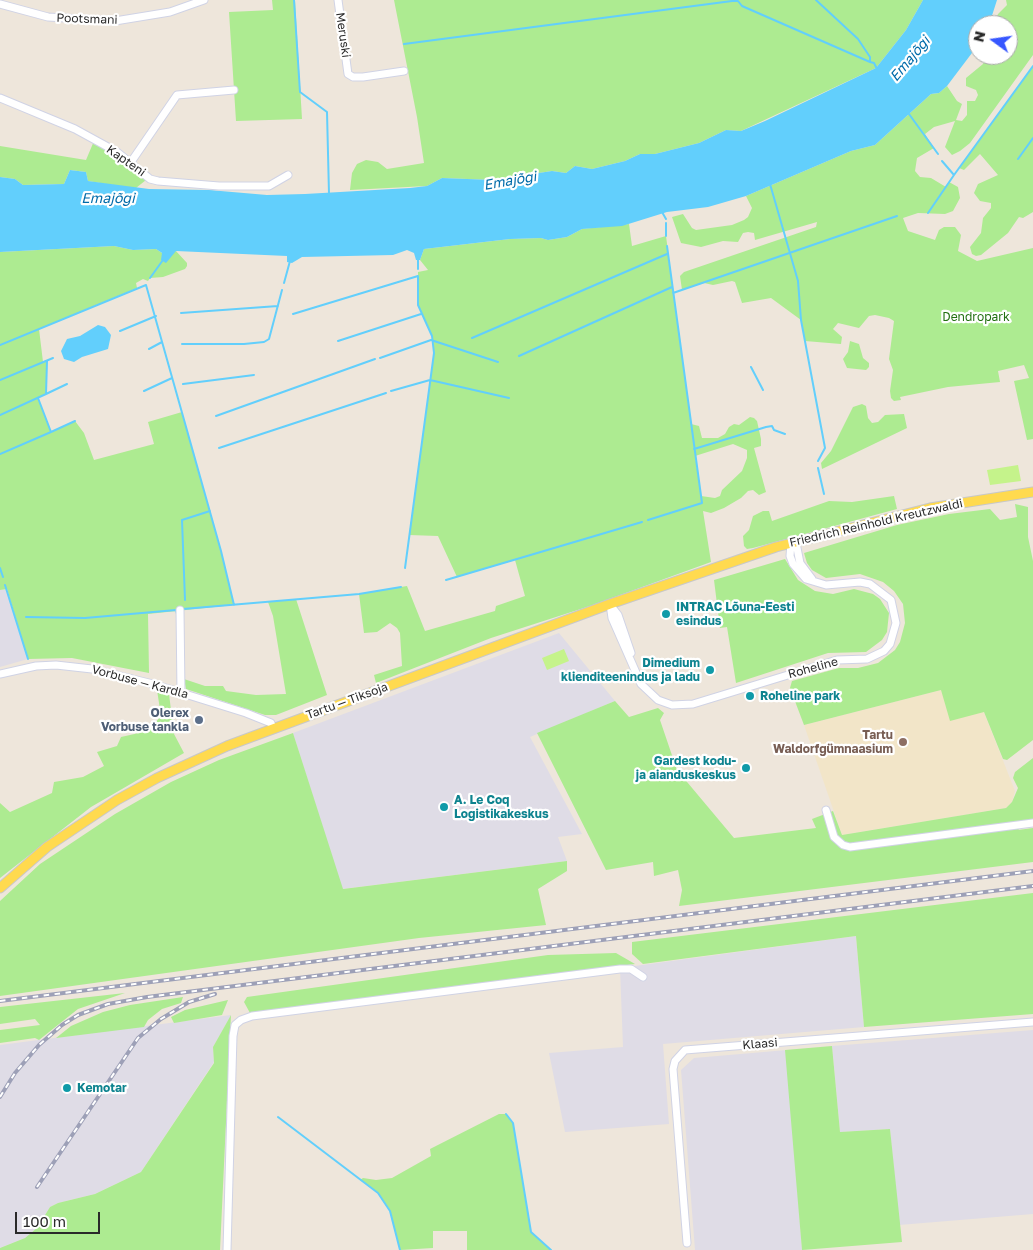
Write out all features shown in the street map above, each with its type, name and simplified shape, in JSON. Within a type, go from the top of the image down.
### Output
[{"type":"main road","name":"Friedrich Reinhold Kreutzwaldi","points":[[721,564],[814,536],[930,508],[1033,492]]},
{"type":"main road","name":"Tartu — Tiksoja","points":[[0,888],[47,847],[117,800],[193,760],[273,728],[721,564]]},
{"type":"street","name":"Pootsmani","points":[[0,4],[48,17],[115,22],[170,12],[204,0]]},
{"type":"street","name":"Meruski","points":[[338,0],[348,74],[353,77],[363,77],[404,71]]},
{"type":"street","points":[[131,162],[168,104],[177,95],[234,90]]},
{"type":"street","name":"Kapteni","points":[[0,98],[75,129],[131,162],[150,178],[158,181],[219,186],[269,186],[288,175]]},
{"type":"street","points":[[798,554],[804,544],[814,536]]},
{"type":"street","points":[[791,543],[797,548],[804,570],[818,584]]},
{"type":"street","points":[[791,543],[790,556],[798,572],[806,579],[818,584]]},
{"type":"street","name":"Roheline","points":[[610,604],[618,615],[632,663],[642,684],[658,700],[672,705],[685,706],[837,660],[867,659],[884,651],[890,644],[896,622],[891,600],[870,584],[860,582],[838,585],[818,584]]},
{"type":"street","points":[[180,610],[181,693]]},
{"type":"street","name":"Vorbuse — Kardla","points":[[0,674],[36,666],[73,666],[116,674],[256,716],[271,723],[273,728]]},
{"type":"street","points":[[826,810],[834,837],[843,845],[850,847],[1033,823]]},
{"type":"street","points":[[227,1250],[233,1036],[235,1024],[241,1020],[252,1016],[620,969],[631,970],[643,977]]},
{"type":"street","name":"Klaasi","points":[[687,1243],[673,1069],[675,1061],[685,1050],[1033,1022]]},
{"type":"shaded area","points":[[7,589],[28,659],[0,667],[0,590]]},
{"type":"shaded area","points":[[559,633],[615,701],[530,737],[582,834],[558,837],[567,861],[342,889],[293,733]]},
{"type":"shaded area","name":"Tartu Waldorfgümnaasium","points":[[972,682],[1015,791],[1012,802],[1006,808],[842,835],[804,725]]},
{"type":"shaded area","points":[[856,936],[864,1027],[663,1044],[669,1124],[565,1132],[549,1053],[623,1047],[620,968]]},
{"type":"shaded area","points":[[231,1015],[213,1047],[214,1062],[141,1172],[95,1194],[58,1203],[50,1207],[37,1228],[25,1238],[0,1248],[0,1045]]},
{"type":"shaded area","points":[[1033,1030],[1033,1214],[899,1225],[890,1129],[840,1132],[832,1046]]},
{"type":"shaded area","points":[[787,1050],[802,1250],[695,1250],[681,1070],[694,1058]]},
{"type":"green space","points":[[272,0],[295,0],[302,119],[236,121],[229,12],[273,10]]},
{"type":"green space","points":[[394,0],[923,0],[906,30],[876,68],[741,131],[726,130],[699,143],[655,154],[640,154],[625,161],[592,169],[575,166],[566,173],[552,171],[493,180],[442,178],[427,186],[350,190],[352,173],[357,164],[366,160],[378,162],[387,169],[424,163]]},
{"type":"green space","name":"Dendropark","points":[[1006,0],[1033,0],[1033,55],[970,143],[960,151],[952,155],[945,147],[955,121],[934,127],[925,134],[934,148],[917,158],[915,171],[920,177],[931,178],[946,187],[949,182],[958,187],[960,198],[953,211],[945,214],[918,213],[903,218],[908,231],[935,240],[939,230],[944,227],[955,227],[961,235],[958,251],[977,261],[1033,248],[1033,439],[1027,440],[1014,381],[1029,378],[1024,365],[998,371],[1000,382],[948,387],[900,397],[901,400],[894,401],[891,398],[890,391],[893,370],[889,359],[894,321],[889,318],[875,315],[869,316],[859,328],[838,323],[833,329],[842,337],[841,344],[805,341],[801,320],[771,298],[742,303],[735,282],[713,285],[704,283],[682,290],[680,276],[684,272],[816,227],[817,222],[755,240],[754,233],[743,233],[738,242],[723,241],[701,247],[681,243],[672,217],[683,214],[692,228],[696,230],[732,225],[744,220],[748,217],[752,208],[746,196],[851,151],[875,145],[931,94],[939,93],[947,86],[957,101],[962,104],[956,120],[962,121],[967,115],[967,101],[975,101],[978,95],[976,90],[966,86],[966,78],[982,65],[1018,65],[1018,15],[998,15],[1007,5]]},
{"type":"green space","points":[[1033,66],[1033,212],[1023,218],[1019,217],[1008,233],[981,255],[976,256],[972,254],[970,247],[981,233],[983,218],[991,208],[991,203],[980,201],[974,193],[978,184],[998,175],[980,154],[964,170],[959,168]]},
{"type":"green space","points":[[94,141],[147,178],[146,180],[136,188],[88,181],[86,172],[70,170],[64,184],[23,185],[15,179],[0,177],[0,146],[86,160]]},
{"type":"green space","points":[[629,224],[632,246],[666,236],[691,424],[699,426],[702,438],[718,438],[725,434],[729,427],[734,424],[739,425],[750,417],[754,418],[757,421],[761,446],[754,448],[766,492],[759,495],[753,490],[748,491],[741,498],[724,508],[711,513],[703,511],[711,562],[590,606],[491,638],[376,683],[374,675],[402,666],[400,633],[390,623],[377,632],[364,633],[359,594],[407,586],[425,631],[495,611],[496,606],[525,596],[515,560],[457,577],[438,536],[409,535],[434,353],[432,336],[418,305],[418,272],[428,270],[420,260],[424,249],[510,239],[541,238],[548,240],[567,237],[582,229]],"holes":[[[733,444],[747,450],[747,458],[742,471],[722,490],[720,496],[715,498],[701,496],[695,456]]]},
{"type":"green space","points":[[114,246],[133,250],[156,249],[162,253],[176,251],[187,263],[187,266],[185,269],[163,277],[150,278],[148,281],[143,279],[136,283],[137,288],[39,329],[43,362],[47,361],[46,394],[38,398],[51,432],[75,421],[84,433],[94,460],[154,444],[148,422],[182,412],[234,605],[148,614],[149,673],[72,658],[28,659],[7,589],[0,590],[0,252]]},
{"type":"green space","points":[[850,341],[859,344],[863,358],[869,363],[869,367],[866,370],[847,368],[843,359],[848,352]]},
{"type":"green space","points":[[862,404],[866,406],[868,418],[872,423],[878,422],[885,415],[904,414],[907,428],[822,469],[821,463],[831,451],[853,407]]},
{"type":"green space","points":[[1018,465],[1021,481],[990,485],[987,470]]},
{"type":"green space","points":[[894,496],[897,509],[753,548],[747,549],[744,546],[743,536],[749,530],[753,516],[763,511],[769,511],[772,521],[829,501],[852,502]]},
{"type":"green space","points":[[1015,504],[1028,507],[1028,537],[1033,561],[1033,740],[1007,760],[1003,759],[984,712],[950,721],[941,690],[804,725],[790,688],[792,681],[839,668],[858,668],[878,663],[895,650],[900,642],[905,623],[903,604],[894,591],[883,582],[860,574],[826,578],[812,570],[807,563],[804,553],[897,525],[949,514],[990,509],[1000,520],[1017,517]]},
{"type":"green space","points":[[785,559],[798,580],[815,591],[833,594],[854,589],[873,594],[880,599],[889,613],[887,632],[882,640],[866,652],[828,653],[736,683],[727,627],[720,628],[714,580]]},
{"type":"green space","points":[[296,599],[327,695],[276,715],[265,715],[186,689],[184,679],[205,686],[223,686],[226,691],[256,695],[286,694],[273,616],[268,602]]},
{"type":"green space","points":[[564,649],[569,661],[547,670],[542,658]]},
{"type":"green space","points":[[157,690],[169,694],[174,734],[184,753],[91,807],[0,878],[0,803],[10,812],[52,793],[54,782],[83,777],[104,766],[97,752],[117,746],[121,737],[148,731],[161,716]]},
{"type":"green space","points":[[615,701],[629,717],[658,708],[664,713],[660,720],[677,770],[734,838],[816,828],[812,819],[833,811],[842,835],[1006,808],[1012,802],[1018,788],[1013,778],[1015,772],[1033,758],[1033,819],[1018,830],[1033,828],[1033,862],[679,906],[682,890],[678,870],[654,876],[653,862],[606,870],[537,733]]},
{"type":"green space","points":[[293,733],[343,889],[567,861],[567,871],[538,889],[546,925],[419,938],[0,996],[0,901],[40,864],[115,814],[171,782],[219,760]]},
{"type":"green space","points":[[1033,893],[1033,1014],[864,1027],[856,936],[643,964],[632,954],[632,942]]},
{"type":"green space","points":[[616,953],[635,964],[250,1013],[244,1002],[247,997],[548,955]]},
{"type":"green space","points":[[125,993],[78,1009],[39,1040],[35,1038],[0,1043],[0,1030],[40,1025],[35,1019],[0,1024],[0,1007]]},
{"type":"green space","points":[[183,997],[181,1003],[162,1009],[148,1020],[144,1027],[56,1038],[71,1026],[103,1012],[130,1005]]},
{"type":"green space","points":[[228,1000],[222,1015],[174,1023],[171,1017],[185,1010]]},
{"type":"green space","points":[[231,1015],[220,1250],[0,1250],[0,1248],[25,1238],[37,1228],[50,1207],[58,1203],[95,1194],[141,1172],[214,1063],[213,1047]]},
{"type":"green space","points":[[832,1046],[840,1132],[890,1129],[902,1242],[802,1250],[785,1050]]},
{"type":"green space","points":[[499,1114],[506,1114],[513,1123],[531,1232],[551,1250],[467,1250],[467,1231],[433,1231],[433,1248],[400,1250],[390,1210],[378,1193],[360,1180],[363,1178],[376,1180],[392,1178],[431,1156],[430,1149]]},
{"type":"water","name":"Emajõgi","points":[[923,0],[997,0],[992,15],[968,15],[968,58],[947,86],[939,93],[931,94],[875,145],[851,151],[746,196],[708,207],[667,212],[622,226],[582,229],[567,237],[548,240],[541,238],[510,239],[424,249],[420,260],[416,260],[414,253],[407,250],[393,255],[302,257],[292,263],[287,262],[287,256],[176,251],[166,263],[161,260],[162,253],[156,249],[133,250],[114,246],[0,252],[0,177],[15,179],[23,185],[64,184],[70,170],[86,172],[88,181],[149,189],[209,190],[267,195],[410,188],[427,186],[442,178],[493,180],[552,171],[566,173],[575,166],[592,169],[625,161],[640,154],[655,154],[699,143],[726,130],[741,131],[765,121],[876,68],[906,30]]},
{"type":"water","points":[[98,325],[105,327],[111,335],[108,349],[82,357],[74,362],[64,359],[61,351],[67,339],[80,336]]},
{"type":"waterway","points":[[294,0],[300,92],[327,112],[329,194]]},
{"type":"waterway","points":[[816,0],[858,39],[870,57],[870,62],[874,63],[877,69]]},
{"type":"waterway","points":[[404,44],[738,1],[742,6],[870,62]]},
{"type":"waterway","points":[[954,175],[1033,66]]},
{"type":"waterway","points":[[909,114],[938,154]]},
{"type":"waterway","points":[[1018,159],[1033,138]]},
{"type":"waterway","points":[[928,213],[954,175],[942,161]]},
{"type":"waterway","points":[[770,184],[798,281],[801,320],[825,448],[818,461]]},
{"type":"waterway","points":[[662,212],[666,219]]},
{"type":"waterway","points":[[673,293],[897,216]]},
{"type":"waterway","points":[[666,223],[666,236]]},
{"type":"waterway","points":[[648,520],[702,503],[667,246]]},
{"type":"waterway","points":[[472,338],[667,254]]},
{"type":"waterway","points":[[418,259],[418,269]]},
{"type":"waterway","points":[[150,278],[163,260]]},
{"type":"waterway","points":[[284,283],[290,261]]},
{"type":"waterway","points":[[293,314],[418,276],[418,305],[432,336],[434,353],[405,568]]},
{"type":"waterway","points":[[0,345],[146,285],[221,551],[234,605]]},
{"type":"waterway","points":[[519,356],[672,287]]},
{"type":"waterway","points":[[182,344],[244,344],[264,342],[269,339],[282,290]]},
{"type":"waterway","points":[[181,313],[278,306]]},
{"type":"waterway","points":[[338,341],[421,314]]},
{"type":"waterway","points":[[120,331],[156,316]]},
{"type":"waterway","points":[[380,358],[431,340],[498,362]]},
{"type":"waterway","points":[[149,349],[162,342]]},
{"type":"waterway","points":[[0,380],[53,358]]},
{"type":"waterway","points":[[216,416],[375,359]]},
{"type":"waterway","points":[[0,415],[46,394],[47,361]]},
{"type":"waterway","points":[[751,367],[763,390]]},
{"type":"waterway","points":[[183,384],[254,375]]},
{"type":"waterway","points":[[144,391],[172,378]]},
{"type":"waterway","points":[[391,391],[430,380],[509,398]]},
{"type":"waterway","points":[[46,394],[67,384]]},
{"type":"waterway","points":[[219,448],[386,393]]},
{"type":"waterway","points":[[0,454],[51,432],[38,398]]},
{"type":"waterway","points":[[51,432],[75,421]]},
{"type":"waterway","points":[[694,449],[772,426],[774,430],[785,434]]},
{"type":"waterway","points":[[818,468],[824,494]]},
{"type":"waterway","points":[[185,600],[182,520],[210,511]]},
{"type":"waterway","points":[[446,580],[642,522]]},
{"type":"waterway","points":[[0,568],[3,577]]},
{"type":"waterway","points":[[5,585],[28,659]]},
{"type":"waterway","points":[[183,609],[359,594],[401,587]]},
{"type":"waterway","points":[[26,617],[85,618],[176,610],[177,614]]},
{"type":"waterway","points":[[506,1114],[513,1123],[531,1232],[551,1250]]},
{"type":"waterway","points":[[278,1117],[378,1193],[390,1211],[400,1250]]},
{"type":"railway","points":[[0,1001],[1033,871]]},
{"type":"railway","points":[[0,1097],[15,1073],[39,1045],[62,1025],[78,1015],[108,1004],[147,997],[1033,886]]},
{"type":"railway","points":[[37,1187],[138,1038],[161,1019],[189,1002],[215,994]]},
{"type":"place","name":"INTRAC Lõuna-Eesti esindus","points":[[666,614]]},
{"type":"place","name":"Dimedium klienditeenindus ja ladu","points":[[710,670]]},
{"type":"place","name":"Roheline park","points":[[750,696]]},
{"type":"place","name":"Olerex Vorbuse tankla","points":[[199,720]]},
{"type":"place","name":"Tartu Waldorfgümnaasium","points":[[903,742]]},
{"type":"place","name":"Gardest kodu- ja aianduskeskus","points":[[746,768]]},
{"type":"place","name":"A. Le Coq Logistikakeskus","points":[[444,807]]},
{"type":"place","name":"Kemotar","points":[[67,1088]]}]
